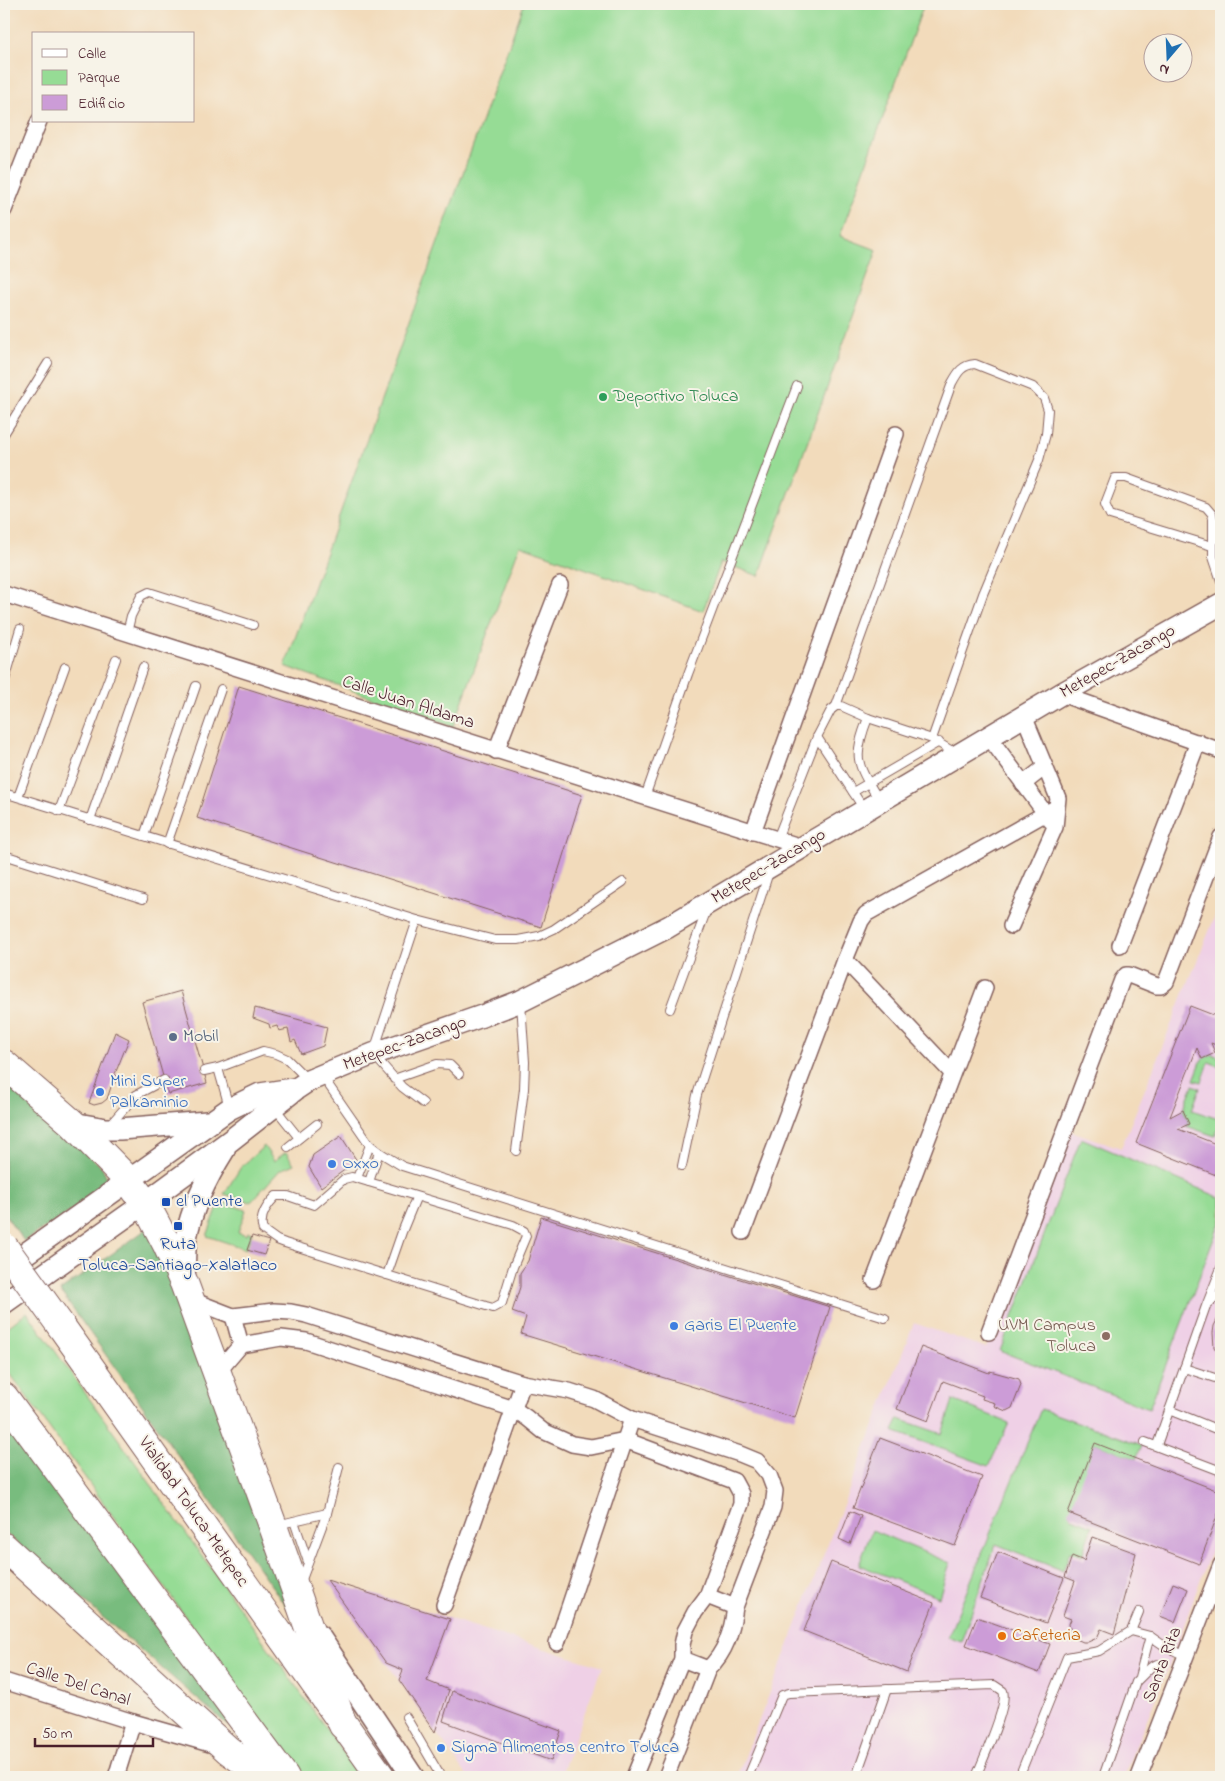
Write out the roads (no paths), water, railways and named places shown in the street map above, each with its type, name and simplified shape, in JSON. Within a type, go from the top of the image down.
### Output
[{"type":"highway","points":[[4,1064],[72,1123],[128,1180],[145,1204],[167,1245],[217,1373],[283,1524],[300,1602],[343,1725]]},
{"type":"highway","name":"Vialidad Toluca-Metepec","points":[[4,1247],[381,1777]]},
{"type":"highway","points":[[4,1397],[284,1777]]},
{"type":"highway","points":[[4,1547],[243,1764],[284,1777]]},
{"type":"main road","name":"Metepec-Zacango","points":[[4,1269],[230,1109],[260,1094],[309,1082],[373,1054],[521,1001],[668,927],[1061,694],[1221,604]]},
{"type":"main road","name":"Metepec-Zacango","points":[[4,1303],[145,1204],[273,1106],[309,1082]]},
{"type":"main road","points":[[72,1123],[106,1130],[154,1128],[210,1122]]},
{"type":"main road","points":[[186,1291],[185,1250],[190,1221],[200,1192],[210,1172],[231,1140]]},
{"type":"main road","points":[[300,1602],[413,1777]]},
{"type":"street","points":[[4,210],[39,122]]},
{"type":"street","points":[[753,832],[896,434]]},
{"type":"street","points":[[496,751],[560,585]]},
{"type":"street","name":"Calle Juan Aldama","points":[[4,594],[802,847]]},
{"type":"street","points":[[1061,694],[1221,751]]},
{"type":"street","points":[[742,1232],[861,921],[872,909],[1051,810],[1058,798],[1024,716]]},
{"type":"street","points":[[989,737],[1023,784],[1051,810],[1055,826],[1011,926]]},
{"type":"street","points":[[1120,945],[1198,742]]},
{"type":"street","points":[[1023,784],[1045,767]]},
{"type":"street","points":[[989,1332],[1122,980],[1126,975],[1129,975],[1157,986],[1161,986],[1166,982],[1221,837]]},
{"type":"street","points":[[845,960],[952,1073]]},
{"type":"street","points":[[874,1280],[985,988]]},
{"type":"street","points":[[186,1291],[233,1316],[274,1311],[306,1315],[523,1383],[569,1391],[594,1400],[632,1419],[740,1454],[757,1462],[769,1476],[774,1491],[773,1507],[734,1606],[733,1622],[723,1652],[708,1669],[666,1777]]},
{"type":"street","points":[[274,1311],[282,1338]]},
{"type":"street","points":[[233,1316],[241,1345]]},
{"type":"street","points":[[217,1373],[241,1345],[282,1338],[306,1341],[514,1409],[543,1431],[572,1444],[591,1447],[625,1440],[734,1481],[741,1494],[741,1504],[707,1596],[695,1612],[685,1631],[682,1658],[634,1777]]},
{"type":"street","points":[[444,1605],[523,1383]]},
{"type":"street","points":[[557,1643],[632,1419]]},
{"type":"street","name":"Santa Rita","points":[[1139,1777],[1221,1566]]},
{"type":"street","points":[[707,1596],[734,1606]]},
{"type":"street","points":[[682,1658],[708,1669]]},
{"type":"street","name":"Calle Del Canal","points":[[4,1680],[133,1722],[243,1764]]},
{"type":"street","points":[[116,1777],[133,1722]]},
{"type":"lane","points":[[4,434],[48,363]]},
{"type":"lane","points":[[777,839],[817,737],[830,710],[836,706],[952,383],[962,367],[975,364],[1032,388],[1044,398],[1048,410],[1046,434],[1039,460],[983,594],[935,740],[853,792]]},
{"type":"lane","points":[[645,798],[688,674],[797,386]]},
{"type":"lane","points":[[1212,546],[1110,515],[1105,504],[1115,478],[1126,478],[1206,507],[1212,514],[1213,557],[1221,581]]},
{"type":"lane","points":[[126,633],[131,616],[141,596],[149,592],[253,625]]},
{"type":"lane","points":[[4,683],[20,629]]},
{"type":"lane","points":[[59,811],[116,659]]},
{"type":"lane","points":[[18,796],[65,667]]},
{"type":"lane","points":[[90,820],[143,667]]},
{"type":"lane","points":[[144,836],[196,686]]},
{"type":"lane","points":[[167,844],[221,690]]},
{"type":"lane","points":[[836,706],[841,706],[868,718],[935,740],[959,755]]},
{"type":"lane","points":[[868,718],[861,736],[858,755],[859,766],[868,783],[872,806]]},
{"type":"lane","points":[[817,737],[853,792],[872,806]]},
{"type":"lane","points":[[4,793],[417,920],[495,940],[518,940],[539,936],[554,929],[623,882]]},
{"type":"lane","points":[[4,855],[143,899]]},
{"type":"lane","points":[[682,1166],[697,1094],[771,866]]},
{"type":"lane","points":[[670,1009],[709,902]]},
{"type":"lane","points":[[417,920],[373,1054],[394,1079],[414,1098],[423,1103]]},
{"type":"lane","points":[[516,1151],[524,1089],[525,1062],[521,1001]]},
{"type":"lane","points":[[204,1071],[218,1068],[263,1051],[287,1059],[370,1145],[402,1166],[885,1318]]},
{"type":"lane","points":[[394,1079],[437,1064],[450,1065],[459,1074]]},
{"type":"lane","points":[[218,1068],[230,1109]]},
{"type":"lane","points":[[106,1130],[136,1095],[164,1080]]},
{"type":"lane","points":[[273,1106],[299,1138]]},
{"type":"lane","points":[[288,1147],[317,1124]]},
{"type":"lane","points":[[357,1178],[370,1145]]},
{"type":"lane","points":[[368,1182],[379,1152]]},
{"type":"lane","points":[[357,1178],[368,1182],[416,1198],[513,1225],[524,1231],[526,1236],[513,1267],[504,1299],[498,1306],[493,1308],[285,1243],[263,1230],[261,1220],[269,1203],[276,1196],[288,1196],[314,1205],[344,1179],[357,1178]]},
{"type":"lane","points":[[387,1275],[416,1198]]},
{"type":"lane","points":[[1157,1446],[1221,1268]]},
{"type":"lane","points":[[1206,1306],[1221,1293]]},
{"type":"lane","points":[[1184,1368],[1221,1380]]},
{"type":"lane","points":[[1169,1410],[1221,1431]]},
{"type":"lane","points":[[1145,1442],[1221,1471]]},
{"type":"lane","points":[[300,1602],[308,1562],[327,1513],[339,1468]]},
{"type":"lane","points":[[308,1562],[283,1524],[327,1513]]},
{"type":"lane","points":[[1019,1777],[1067,1657],[1099,1651],[1132,1631],[1139,1612]]},
{"type":"lane","points":[[1132,1631],[1150,1636],[1166,1647],[1186,1656]]},
{"type":"lane","points":[[1103,1777],[1138,1679],[1150,1636]]},
{"type":"lane","points":[[1138,1679],[1157,1664]]},
{"type":"lane","points":[[748,1777],[782,1694],[994,1685],[1003,1691],[1005,1698],[976,1777]]},
{"type":"lane","points":[[856,1777],[887,1689]]},
{"type":"lane","points":[[406,1717],[441,1777]]},
{"type":"place","name":"Deportivo Toluca","points":[[603,397]]},
{"type":"place","name":"Mobil","points":[[173,1037]]},
{"type":"place","name":"Mini Super Palkaminio","points":[[100,1092]]},
{"type":"place","name":"Oxxo","points":[[332,1164]]},
{"type":"place","name":"el Puente","points":[[166,1202]]},
{"type":"place","name":"Ruta Toluca-Santiago-Xalatlaco","points":[[178,1226]]},
{"type":"place","name":"Garis El Puente","points":[[674,1326]]},
{"type":"place","name":"UVM Campus Toluca","points":[[1106,1336]]},
{"type":"place","name":"Cafeteria","points":[[1002,1636]]},
{"type":"place","name":"Sigma Alimentos centro Toluca","points":[[441,1748]]}]
